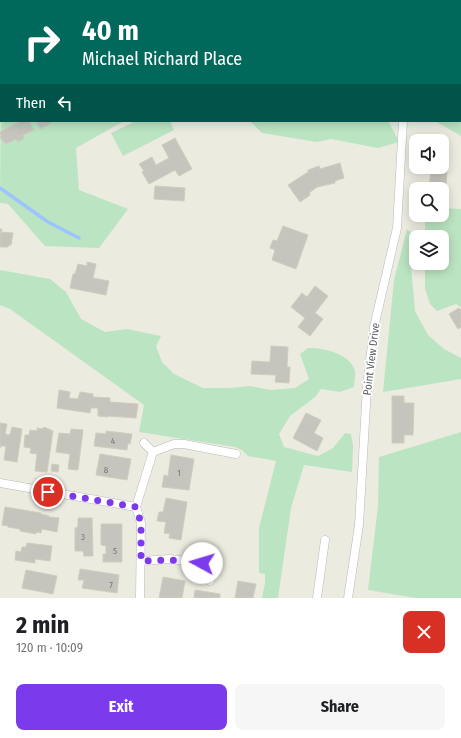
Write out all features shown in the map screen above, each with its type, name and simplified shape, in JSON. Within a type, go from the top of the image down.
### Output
[{"type":"street","name":"Point View Drive","points":[[348,598],[359,525],[367,387],[374,327],[397,228],[403,122]]},
{"type":"street","points":[[144,443],[153,452]]},
{"type":"street","points":[[153,452],[174,444],[184,444],[236,454]]},
{"type":"street","points":[[140,598],[141,523],[136,507],[153,452]]},
{"type":"street","points":[[0,483],[136,507]]},
{"type":"street","points":[[317,598],[324,540]]},
{"type":"street","points":[[202,563],[211,553]]},
{"type":"street","points":[[141,561],[170,560],[202,563]]},
{"type":"street","points":[[202,563],[210,581]]},
{"type":"green space","points":[[1,122],[122,122],[76,148],[79,190],[128,209],[99,248],[45,246],[8,204],[0,203]]},
{"type":"green space","points":[[134,122],[170,122],[174,130],[123,156],[111,133]]},
{"type":"green space","points":[[251,122],[389,122],[399,142],[378,148],[331,139],[317,142],[262,133]]},
{"type":"green space","points":[[437,122],[461,122],[461,136]]},
{"type":"green space","points":[[449,208],[461,209],[461,307],[456,304],[437,311],[430,304],[425,289],[425,270],[449,270],[449,230],[425,230],[425,223],[449,222]]},
{"type":"green space","points":[[407,229],[409,231],[409,270],[411,270],[415,311],[428,335],[444,349],[461,358],[461,379],[383,392],[394,280]]},
{"type":"green space","points":[[0,270],[50,279],[66,292],[81,319],[105,332],[127,329],[161,336],[156,346],[162,362],[174,374],[203,388],[250,386],[271,390],[295,388],[309,379],[300,354],[308,348],[321,349],[335,353],[348,360],[355,371],[354,387],[340,392],[321,389],[315,397],[290,416],[279,434],[284,447],[318,456],[333,448],[345,433],[351,434],[353,446],[352,472],[304,465],[291,508],[278,598],[262,598],[265,574],[259,573],[259,528],[276,461],[248,456],[242,450],[235,447],[139,432],[144,405],[10,309],[0,305]]},
{"type":"green space","points":[[461,432],[461,598],[416,598],[368,590],[378,506],[379,457]]},
{"type":"building","points":[[19,122],[30,122],[34,130],[23,135],[24,138],[18,142],[16,139],[6,144],[0,137],[0,132]]},
{"type":"building","points":[[36,122],[50,122],[51,123],[40,129]]},
{"type":"building","points":[[175,138],[192,169],[179,176],[175,170],[149,184],[142,172],[144,171],[139,164],[152,157],[156,165],[169,158],[162,145]]},
{"type":"building","points":[[340,163],[344,178],[335,181],[335,183],[317,187],[309,193],[310,195],[300,202],[288,185],[308,172],[308,170],[319,166],[320,169]]},
{"type":"building","points":[[430,174],[447,174],[446,182],[430,182]]},
{"type":"building","points":[[155,186],[185,188],[184,201],[154,199]]},
{"type":"building","points":[[283,226],[308,235],[296,269],[272,260],[275,250],[270,248],[273,240],[277,241]]},
{"type":"building","points":[[0,229],[2,229],[1,232],[13,233],[11,245],[8,247],[0,247]]},
{"type":"building","points":[[87,262],[96,264],[93,278],[109,281],[106,295],[70,288],[73,274],[75,274],[78,264],[87,266]]},
{"type":"building","points":[[315,286],[328,296],[315,313],[323,319],[310,336],[298,327],[305,318],[291,307],[302,293],[307,297]]},
{"type":"building","points":[[459,308],[461,310],[461,327],[458,329],[449,314]]},
{"type":"building","points":[[271,346],[288,347],[287,367],[290,367],[289,383],[275,382],[276,375],[251,374],[252,361],[270,362]]},
{"type":"building","points":[[59,390],[70,392],[69,398],[78,399],[80,392],[93,394],[93,397],[110,398],[110,402],[138,404],[136,418],[98,416],[98,408],[91,408],[90,413],[57,408]]},
{"type":"building","points":[[392,396],[404,396],[404,403],[414,403],[413,435],[404,435],[404,443],[392,443]]},
{"type":"building","points":[[306,413],[321,420],[314,433],[323,438],[317,451],[293,438]]},
{"type":"building","points":[[0,423],[7,424],[5,434],[10,435],[12,427],[22,429],[17,462],[4,460],[6,446],[1,446],[0,448]]},
{"type":"building","points":[[44,427],[53,431],[47,472],[35,471],[37,454],[30,453],[31,448],[24,447],[25,435],[29,435],[30,430],[37,431],[37,428],[42,429]]},
{"type":"building","points":[[71,429],[83,430],[78,470],[68,469],[70,454],[56,452],[59,433],[70,434]]},
{"type":"building","points":[[106,431],[132,434],[127,450],[94,446],[96,433],[106,434]]},
{"type":"building","points":[[100,454],[131,459],[127,480],[96,475]]},
{"type":"building","points":[[171,455],[194,459],[189,490],[162,487],[164,475],[168,476]]},
{"type":"building","points":[[52,464],[59,465],[58,472],[51,471]]},
{"type":"building","points":[[166,498],[187,502],[181,540],[169,538],[170,534],[164,533],[166,522],[157,521],[159,512],[163,512]]},
{"type":"building","points":[[5,507],[41,513],[49,517],[59,518],[57,532],[42,529],[41,533],[36,532],[36,534],[2,525]]},
{"type":"building","points":[[78,518],[92,518],[93,556],[84,556],[83,551],[75,551],[75,528],[78,527]]},
{"type":"building","points":[[101,524],[122,524],[122,562],[103,562],[103,554],[106,554],[106,546],[101,545]]},
{"type":"building","points":[[27,543],[52,546],[50,561],[35,559],[35,563],[15,560],[16,551],[21,552],[22,547],[26,547]]},
{"type":"building","points":[[80,569],[119,575],[117,593],[82,588],[84,580],[78,580]]},
{"type":"building","points":[[26,570],[57,576],[53,594],[22,588]]},
{"type":"building","points":[[163,577],[185,581],[182,598],[159,598]]},
{"type":"building","points":[[238,581],[256,584],[253,598],[235,598]]},
{"type":"building","points":[[195,590],[220,594],[220,598],[194,598]]},
{"type":"waterway","points":[[0,188],[48,222],[79,238]]},
{"type":"route","points":[[48,492],[136,507],[141,523],[141,561],[170,560],[202,563]]}]
